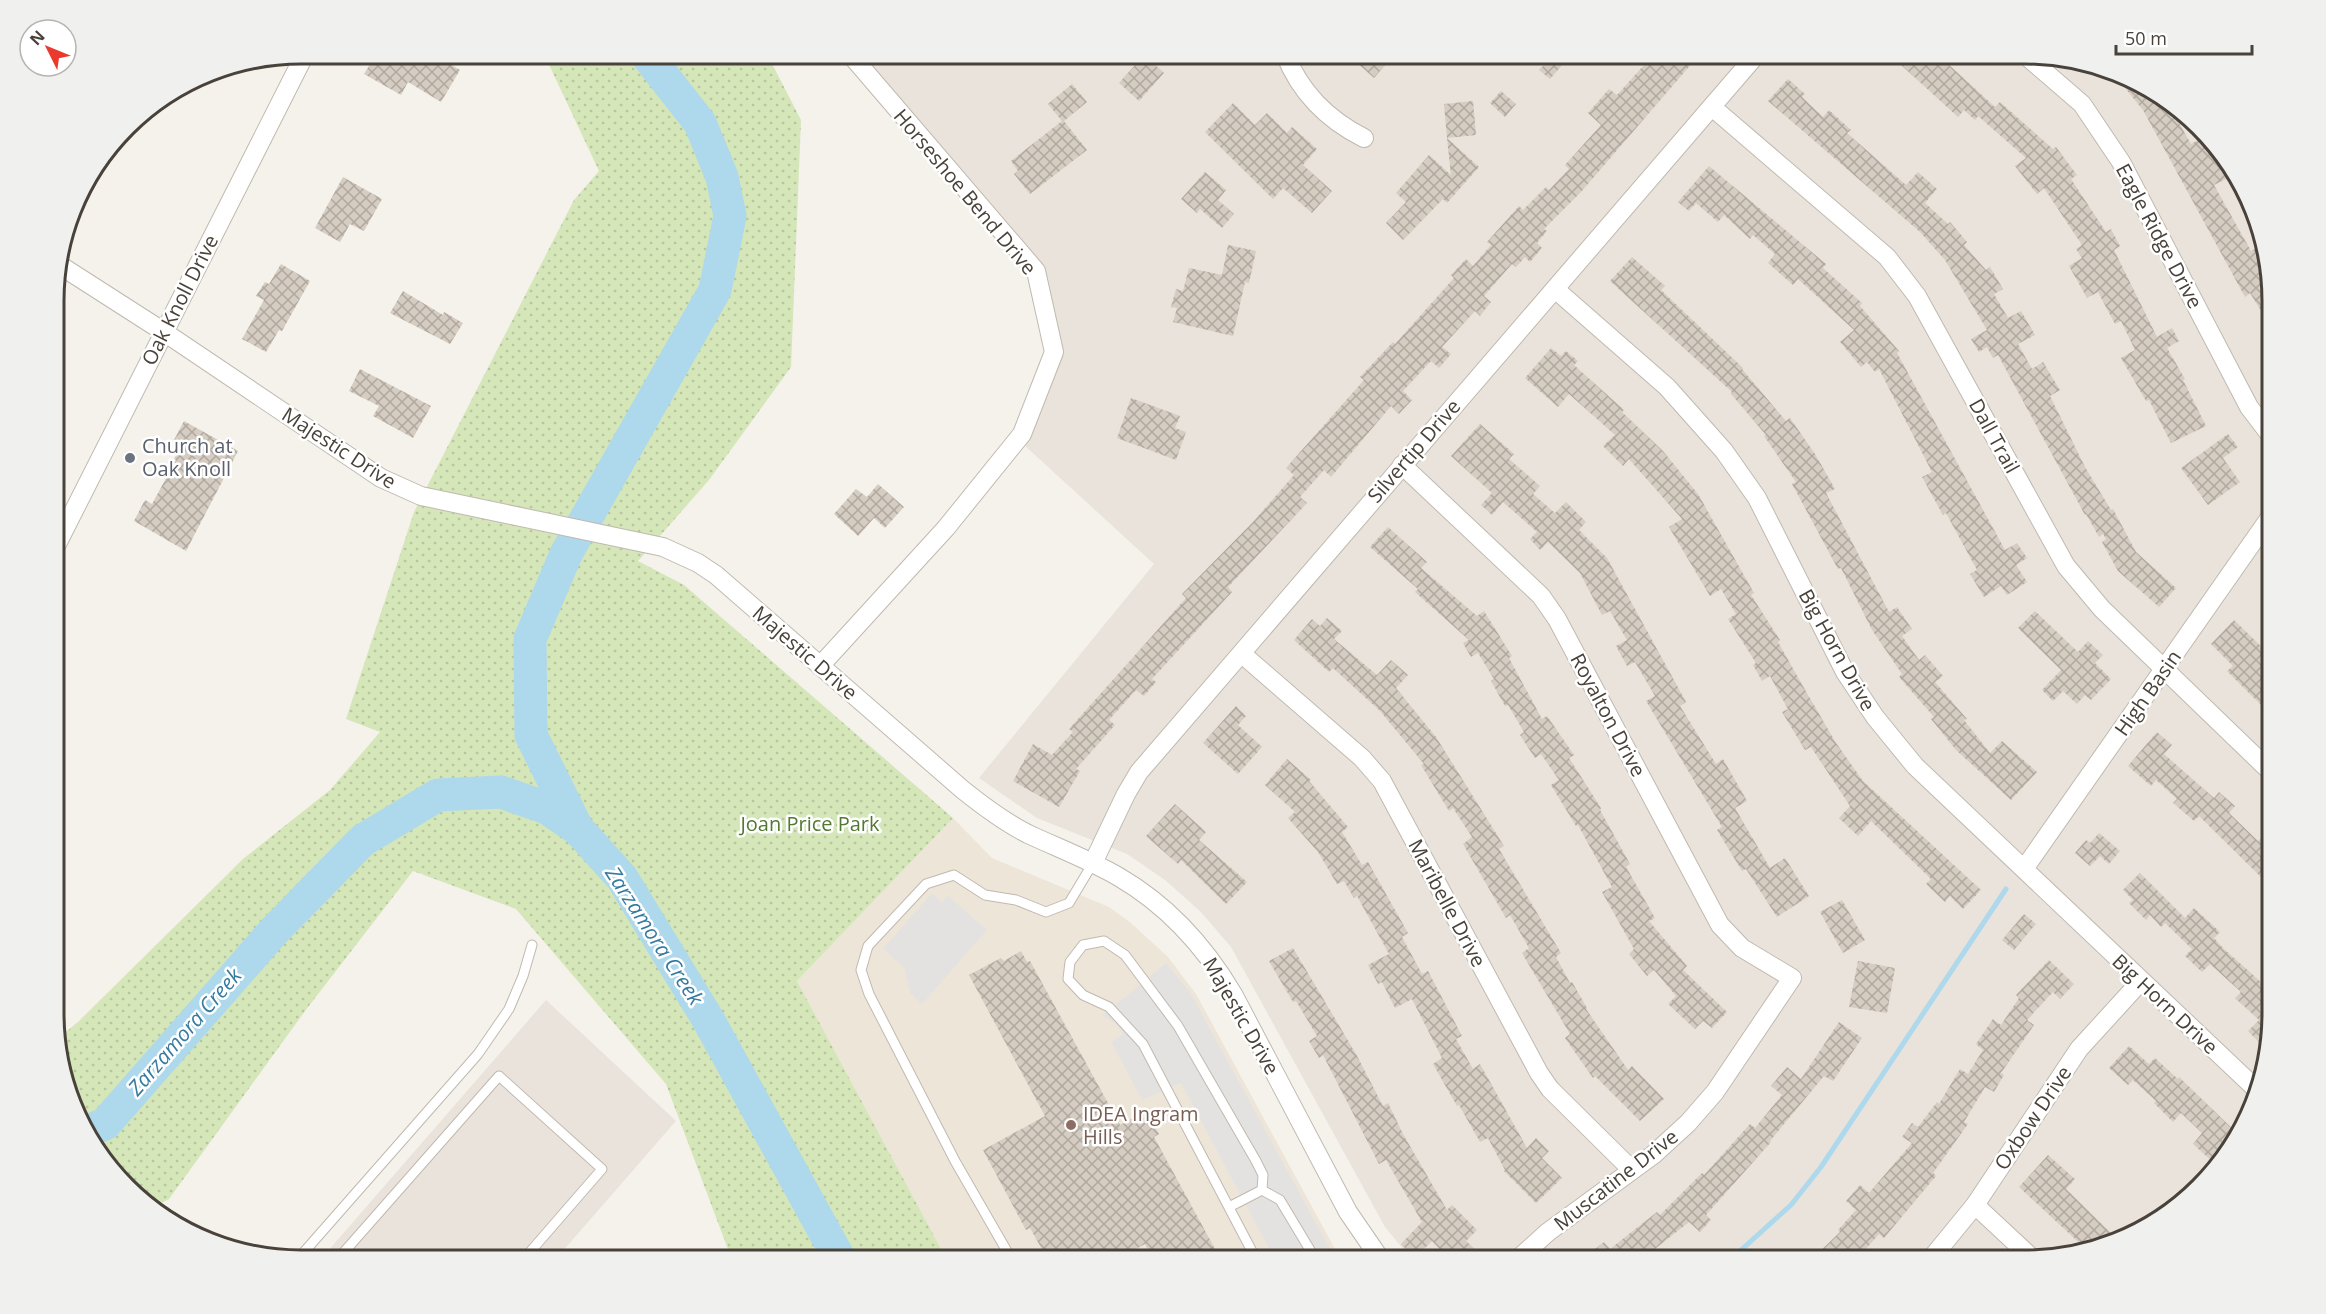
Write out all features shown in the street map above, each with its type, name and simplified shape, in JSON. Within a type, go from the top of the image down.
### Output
[{"type":"street","name":"Oak Knoll Drive","points":[[64,530],[300,64]]},
{"type":"street","name":"Horseshoe Bend Drive","points":[[820,666],[946,528],[1022,434],[1053,352],[1036,271],[859,64]]},
{"type":"street","points":[[1290,64],[1304,90],[1325,113],[1364,138]]},
{"type":"street","name":"Silvertip Drive","points":[[1093,863],[1126,794],[1140,772],[1749,64]]},
{"type":"street","name":"Eagle Ridge Drive","points":[[2037,65],[2082,104],[2121,162],[2249,407],[2262,424]]},
{"type":"street","name":"Dall Trail","points":[[1712,107],[1887,257],[1917,296],[2066,566],[2102,609],[2262,763]]},
{"type":"street","name":"Majestic Drive","points":[[67,270],[381,478],[421,496],[663,547],[698,562],[716,575],[963,790],[993,813],[1026,833],[1093,863],[1148,896],[1193,938],[1216,965],[1348,1212],[1374,1250]]},
{"type":"street","name":"Big Horn Drive","points":[[1555,290],[1668,387],[1724,451],[1757,498],[1845,672],[1875,717],[1915,766],[2250,1084]]},
{"type":"street","name":"Royalton Drive","points":[[1402,465],[1541,596],[1557,619],[1720,925],[1742,948],[1792,978]]},
{"type":"street","name":"High Basin","points":[[2024,869],[2262,529]]},
{"type":"street","name":"Maribelle Drive","points":[[1242,654],[1362,758],[1382,782],[1539,1073],[1550,1089],[1632,1170]]},
{"type":"street","name":"Muscatine Drive","points":[[1528,1250],[1548,1232],[1673,1138],[1715,1092],[1792,978]]},
{"type":"street","name":"Oxbow Drive","points":[[1938,1250],[1975,1205],[2079,1049],[2141,981]]},
{"type":"street","points":[[1975,1205],[2022,1250]]},
{"type":"lane","points":[[1006,1250],[955,1161],[869,994],[861,970],[868,946],[926,885],[954,875],[985,895],[1016,900],[1046,912],[1069,903],[1093,863]]},
{"type":"lane","points":[[1252,1250],[1143,1044],[1109,1007],[1083,995],[1068,979],[1070,962],[1083,945],[1104,941],[1125,955],[1178,1026],[1256,1161],[1263,1175],[1262,1190]]},
{"type":"lane","points":[[306,1250],[478,1054],[509,1010],[523,976],[532,945]]},
{"type":"lane","points":[[346,1250],[499,1076],[602,1170],[531,1250]]},
{"type":"lane","points":[[1229,1207],[1262,1190]]},
{"type":"lane","points":[[1262,1190],[1280,1200],[1310,1250]]},
{"type":"shaded area","points":[[865,64],[2024,64],[2071,69],[2101,77],[2143,96],[2169,113],[2213,157],[2237,197],[2249,225],[2257,255],[2262,302],[2262,1012],[2257,1059],[2249,1089],[2230,1131],[2213,1157],[2181,1191],[2143,1218],[2101,1237],[2071,1245],[2040,1249],[1404,1250],[1385,1227],[1231,947],[1201,912],[1165,880],[1127,854],[1037,818],[979,778],[1154,564],[1023,444],[1057,364],[1043,276]]},
{"type":"shaded area","name":"IDEA Ingram Hills","points":[[953,818],[992,858],[1109,907],[1131,923],[1168,957],[1196,994],[1336,1250],[942,1250],[797,981]]},
{"type":"shaded area","points":[[932,893],[942,902],[948,896],[987,930],[922,1004],[910,993],[904,967],[883,949]]},
{"type":"shaded area","points":[[1166,963],[1190,992],[1331,1250],[1270,1250],[1181,1083],[1142,1100],[1111,1042],[1123,1034],[1115,1023],[1102,1016]]},
{"type":"shaded area","points":[[546,1000],[676,1121],[564,1250],[329,1250]]},
{"type":"green space","name":"Joan Price Park","points":[[549,64],[772,64],[801,120],[791,367],[709,480],[638,561],[684,585],[953,818],[797,981],[942,1250],[728,1250],[666,1084],[516,909],[413,871],[305,1011],[169,1199],[161,1204],[123,1169],[96,1131],[77,1089],[69,1059],[66,1032],[243,859],[330,790],[380,732],[346,719],[414,512],[574,200],[599,171]]},
{"type":"building","points":[[370,64],[450,64],[460,70],[441,102],[408,82],[401,95],[364,74]]},
{"type":"building","points":[[1136,64],[1154,64],[1164,73],[1139,101],[1119,83]]},
{"type":"building","points":[[1358,64],[1386,64],[1374,78]]},
{"type":"building","points":[[1545,64],[1563,64],[1550,79],[1539,70]]},
{"type":"building","points":[[1645,64],[1691,64],[1581,192],[1544,229],[1547,231],[1537,243],[1542,248],[1530,262],[1525,257],[1516,267],[1512,264],[1484,296],[1491,302],[1480,316],[1475,311],[1442,347],[1451,354],[1439,368],[1431,361],[1403,391],[1412,400],[1399,414],[1391,406],[1331,477],[1324,470],[1300,497],[1307,503],[1228,587],[1232,592],[1152,679],[1156,682],[1144,696],[1136,690],[1109,720],[1115,725],[1076,769],[1080,771],[1059,807],[1013,781],[1033,744],[1052,755],[1073,732],[1069,729],[1186,598],[1182,594],[1252,523],[1294,475],[1286,468],[1364,380],[1360,377],[1393,342],[1395,344],[1454,278],[1451,275],[1466,259],[1473,266],[1491,245],[1487,242],[1519,206],[1523,210],[1546,187],[1549,190],[1569,169],[1565,165],[1601,125],[1588,113],[1609,89],[1617,95]]},
{"type":"building","points":[[1900,64],[1948,64],[1995,107],[2000,102],[2053,149],[2056,147],[2077,175],[2071,179],[2106,232],[2111,229],[2120,246],[2114,250],[2157,337],[2172,328],[2179,341],[2167,348],[2185,379],[2183,380],[2206,426],[2171,443],[2149,400],[2146,401],[2121,358],[2135,350],[2121,321],[2115,324],[2098,292],[2087,298],[2069,266],[2082,258],[2076,249],[2082,245],[2044,188],[2037,194],[2015,166],[2026,158],[1978,116],[1975,120],[1964,110],[1958,117]]},
{"type":"building","points":[[1788,79],[1805,94],[1802,97],[1823,117],[1829,110],[1851,130],[1847,133],[1906,185],[1918,172],[1937,189],[1925,203],[1948,224],[1950,222],[1967,242],[1964,245],[1986,270],[1990,267],[2003,289],[1994,294],[2008,318],[2021,311],[2035,335],[2018,344],[2032,369],[2043,362],[2060,390],[2050,396],[2085,467],[2111,510],[2113,509],[2136,552],[2176,588],[2159,607],[2118,571],[2102,542],[2106,539],[2103,534],[2099,537],[2085,515],[1998,355],[1993,358],[1987,347],[1979,352],[1971,339],[1987,330],[1945,260],[1920,232],[1768,101]]},
{"type":"building","points":[[1072,84],[1087,102],[1064,121],[1087,150],[1030,194],[1014,174],[1018,171],[1011,161],[1062,121],[1048,104]]},
{"type":"building","points":[[2124,87],[2156,104],[2177,120],[2191,144],[2198,140],[2227,178],[2214,185],[2251,251],[2255,249],[2262,312],[2250,293],[2245,297],[2143,110]]},
{"type":"building","points":[[1501,91],[1516,104],[1505,117],[1490,103]]},
{"type":"building","points":[[1473,101],[1476,135],[1447,138],[1444,104]]},
{"type":"building","points":[[1233,103],[1255,125],[1267,113],[1287,133],[1292,127],[1317,149],[1303,165],[1332,191],[1312,213],[1283,188],[1273,199],[1205,132]]},
{"type":"building","points":[[1447,138],[1479,167],[1447,203],[1443,199],[1403,240],[1386,223],[1406,202],[1396,193],[1429,155],[1451,175]]},
{"type":"building","points":[[1709,166],[1826,264],[1823,268],[1862,303],[1860,306],[1899,351],[1897,353],[2005,550],[2017,543],[2027,558],[2016,565],[2027,582],[2007,595],[2001,586],[1984,597],[1970,574],[1977,570],[1946,513],[1943,515],[1922,477],[1932,472],[1879,369],[1875,372],[1867,362],[1861,367],[1840,342],[1854,330],[1798,279],[1793,285],[1768,263],[1775,254],[1753,235],[1750,239],[1724,215],[1718,222],[1696,203],[1689,211],[1678,202]]},
{"type":"building","points":[[1205,172],[1226,190],[1218,200],[1234,214],[1222,228],[1200,209],[1197,213],[1181,199]]},
{"type":"building","points":[[343,177],[382,199],[364,231],[350,224],[340,242],[315,228]]},
{"type":"building","points":[[1228,245],[1256,251],[1249,283],[1245,282],[1233,336],[1173,322],[1177,308],[1171,307],[1176,289],[1183,291],[1189,268],[1222,275]]},
{"type":"building","points":[[1632,257],[1665,286],[1661,290],[1743,368],[1786,421],[1790,418],[1815,454],[1835,489],[1826,493],[1889,612],[1897,607],[1912,629],[1902,636],[1919,660],[1925,655],[1943,676],[1935,682],[1967,719],[1964,720],[1990,753],[2002,741],[2037,772],[2011,800],[1956,750],[1931,719],[1934,717],[1899,677],[1902,674],[1872,630],[1841,568],[1838,569],[1792,484],[1796,482],[1764,436],[1766,435],[1731,394],[1732,392],[1610,281]]},
{"type":"building","points":[[281,264],[310,281],[282,331],[279,330],[266,352],[242,339],[264,300],[256,296],[265,282],[269,284]]},
{"type":"building","points":[[403,291],[443,315],[444,312],[463,323],[450,344],[390,313]]},
{"type":"building","points":[[1551,348],[1561,356],[1566,351],[1578,361],[1574,365],[1624,410],[1622,412],[1663,451],[1698,494],[1754,593],[1751,595],[1780,640],[1778,642],[1804,688],[1836,743],[1863,781],[1981,890],[1963,909],[1950,896],[1945,902],[1926,884],[1931,879],[1871,821],[1858,836],[1839,818],[1850,806],[1811,747],[1805,750],[1782,712],[1788,709],[1770,676],[1762,681],[1753,665],[1756,663],[1728,619],[1736,614],[1721,589],[1710,596],[1669,527],[1682,519],[1629,459],[1623,466],[1603,446],[1615,435],[1569,394],[1558,407],[1525,378]]},
{"type":"building","points":[[360,369],[431,406],[413,438],[373,416],[379,406],[349,391]]},
{"type":"building","points":[[1131,398],[1180,416],[1175,428],[1186,432],[1176,460],[1117,438]]},
{"type":"building","points":[[184,421],[238,451],[186,551],[134,521],[145,500],[152,504],[176,460],[174,459],[182,445],[174,440]]},
{"type":"building","points":[[1480,424],[1514,454],[1509,459],[1540,486],[1533,494],[1555,513],[1566,502],[1586,522],[1579,530],[1607,558],[1686,702],[1680,706],[1716,764],[1723,759],[1747,801],[1735,808],[1770,868],[1785,858],[1809,896],[1777,917],[1746,869],[1742,871],[1717,830],[1722,827],[1646,701],[1655,696],[1635,662],[1627,666],[1616,646],[1627,640],[1610,611],[1602,615],[1580,573],[1548,542],[1540,550],[1530,539],[1537,532],[1503,502],[1492,515],[1481,505],[1492,493],[1451,456]]},
{"type":"building","points":[[2228,434],[2238,447],[2223,458],[2240,482],[2208,505],[2181,468]]},
{"type":"building","points":[[878,484],[904,507],[885,528],[874,518],[858,536],[834,514],[856,489],[867,497]]},
{"type":"building","points":[[1388,527],[1427,562],[1421,568],[1477,616],[1484,611],[1512,656],[1509,658],[1542,719],[1547,716],[1574,755],[1569,758],[1601,808],[1600,810],[1630,864],[1626,867],[1655,918],[1649,921],[1687,966],[1683,970],[1727,1012],[1712,1028],[1703,1021],[1695,1029],[1668,1004],[1676,996],[1654,970],[1647,976],[1629,954],[1634,949],[1602,892],[1612,887],[1578,825],[1576,826],[1551,785],[1559,780],[1541,754],[1535,758],[1520,735],[1524,732],[1508,705],[1505,706],[1491,681],[1494,679],[1478,653],[1471,657],[1463,643],[1469,640],[1415,592],[1418,589],[1370,547]]},
{"type":"building","points":[[2035,611],[2078,652],[2088,641],[2103,655],[2095,663],[2111,679],[2091,700],[2085,695],[2077,704],[2063,691],[2053,701],[2042,690],[2061,670],[2018,628]]},
{"type":"building","points":[[1327,618],[1342,631],[1334,639],[1377,675],[1391,660],[1408,675],[1396,688],[1436,737],[1504,846],[1499,849],[1561,953],[1556,957],[1570,983],[1572,982],[1586,1009],[1628,1070],[1632,1066],[1664,1099],[1640,1121],[1595,1076],[1593,1078],[1565,1038],[1570,1034],[1522,953],[1529,948],[1510,915],[1506,918],[1463,844],[1472,837],[1453,808],[1449,811],[1421,765],[1424,764],[1380,711],[1333,668],[1329,672],[1294,640],[1312,619],[1320,626]]},
{"type":"building","points":[[2234,620],[2262,647],[2262,706],[2227,671],[2233,666],[2211,644]]},
{"type":"building","points":[[1236,706],[1246,716],[1238,725],[1262,747],[1238,774],[1203,743]]},
{"type":"building","points":[[2157,732],[2172,745],[2164,754],[2214,798],[2219,792],[2235,806],[2229,813],[2258,841],[2262,837],[2262,878],[2199,816],[2194,821],[2173,803],[2177,799],[2156,780],[2151,786],[2128,766]]},
{"type":"building","points":[[1287,759],[1311,780],[1309,781],[1348,827],[1342,832],[1362,865],[1368,862],[1408,933],[1402,937],[1422,974],[1428,971],[1462,1036],[1456,1039],[1473,1069],[1480,1064],[1527,1148],[1536,1138],[1549,1151],[1542,1158],[1562,1178],[1536,1203],[1504,1171],[1488,1138],[1480,1142],[1459,1105],[1457,1106],[1433,1064],[1442,1058],[1412,999],[1395,1008],[1382,982],[1378,984],[1368,965],[1389,954],[1357,896],[1354,898],[1344,881],[1337,884],[1318,852],[1288,818],[1295,812],[1265,785]]},
{"type":"building","points":[[1175,804],[1206,832],[1199,840],[1247,882],[1226,904],[1181,860],[1178,864],[1146,836]]},
{"type":"building","points":[[2099,833],[2120,851],[2109,864],[2100,856],[2090,866],[2075,853],[2086,840],[2090,843]]},
{"type":"building","points":[[2140,873],[2185,918],[2194,908],[2220,932],[2214,938],[2262,983],[2259,1042],[2248,1031],[2259,1020],[2235,998],[2241,992],[2210,964],[2202,972],[2185,956],[2192,949],[2165,923],[2161,927],[2150,915],[2146,920],[2129,903],[2133,900],[2123,890]]},
{"type":"building","points":[[1842,900],[1865,940],[1843,953],[1820,912]]},
{"type":"building","points":[[2024,914],[2036,924],[2014,950],[2002,940]]},
{"type":"building","points":[[1293,948],[1356,1054],[1383,1106],[1388,1103],[1403,1134],[1447,1210],[1452,1205],[1477,1230],[1466,1241],[1476,1250],[1441,1250],[1432,1241],[1423,1250],[1407,1250],[1401,1244],[1422,1222],[1386,1160],[1379,1164],[1323,1055],[1319,1058],[1309,1041],[1317,1036],[1296,1001],[1293,1002],[1269,961]]},
{"type":"building","points":[[1021,951],[1027,962],[1030,961],[1120,1125],[1146,1111],[1159,1134],[1154,1137],[1216,1250],[1148,1250],[1145,1244],[1134,1250],[1042,1250],[1030,1228],[1026,1230],[983,1150],[1045,1116],[969,975],[1001,958],[1004,961]]},
{"type":"building","points":[[2049,960],[2074,984],[2060,999],[2053,992],[2027,1020],[2034,1025],[2001,1073],[2004,1075],[1994,1092],[1985,1087],[1964,1122],[1968,1124],[1933,1173],[1936,1176],[1884,1238],[1879,1234],[1865,1250],[1821,1250],[1840,1232],[1838,1230],[1856,1210],[1846,1201],[1860,1185],[1869,1193],[1912,1143],[1902,1137],[1912,1123],[1918,1127],[1937,1102],[1939,1104],[1960,1069],[1968,1074],[1983,1050],[1976,1044],[1993,1019],[2001,1025],[2019,998],[2016,995]]},
{"type":"building","points":[[1858,961],[1895,968],[1887,1013],[1849,1007]]},
{"type":"building","points":[[1839,1022],[1862,1038],[1833,1081],[1824,1076],[1771,1142],[1706,1215],[1711,1220],[1700,1232],[1689,1222],[1654,1250],[1594,1250],[1604,1242],[1610,1249],[1657,1212],[1660,1215],[1702,1173],[1704,1175],[1750,1124],[1755,1128],[1782,1095],[1771,1086],[1787,1067],[1801,1079]]},
{"type":"building","points":[[2129,1046],[2149,1064],[2155,1058],[2178,1079],[2179,1077],[2232,1128],[2211,1160],[2193,1144],[2202,1133],[2181,1113],[2173,1122],[2154,1103],[2156,1101],[2133,1080],[2128,1085],[2109,1068]]},
{"type":"building","points":[[2048,1155],[2075,1179],[2066,1189],[2111,1233],[2079,1243],[2019,1187]]},
{"type":"waterway","points":[[577,828],[531,735],[530,639],[566,554],[715,290],[730,216],[722,177],[700,123],[654,64]]},
{"type":"waterway","name":"Zarzamora Creek","points":[[95,1128],[105,1124],[274,931],[363,840],[438,795],[501,792],[547,808],[578,829],[622,878],[709,1021],[835,1250]]},
{"type":"waterway","points":[[1741,1250],[1791,1205],[1821,1167],[2006,889]]},
{"type":"place","name":"Church at Oak Knoll","points":[[130,458]]},
{"type":"place","name":"IDEA Ingram Hills","points":[[1071,1125]]}]
